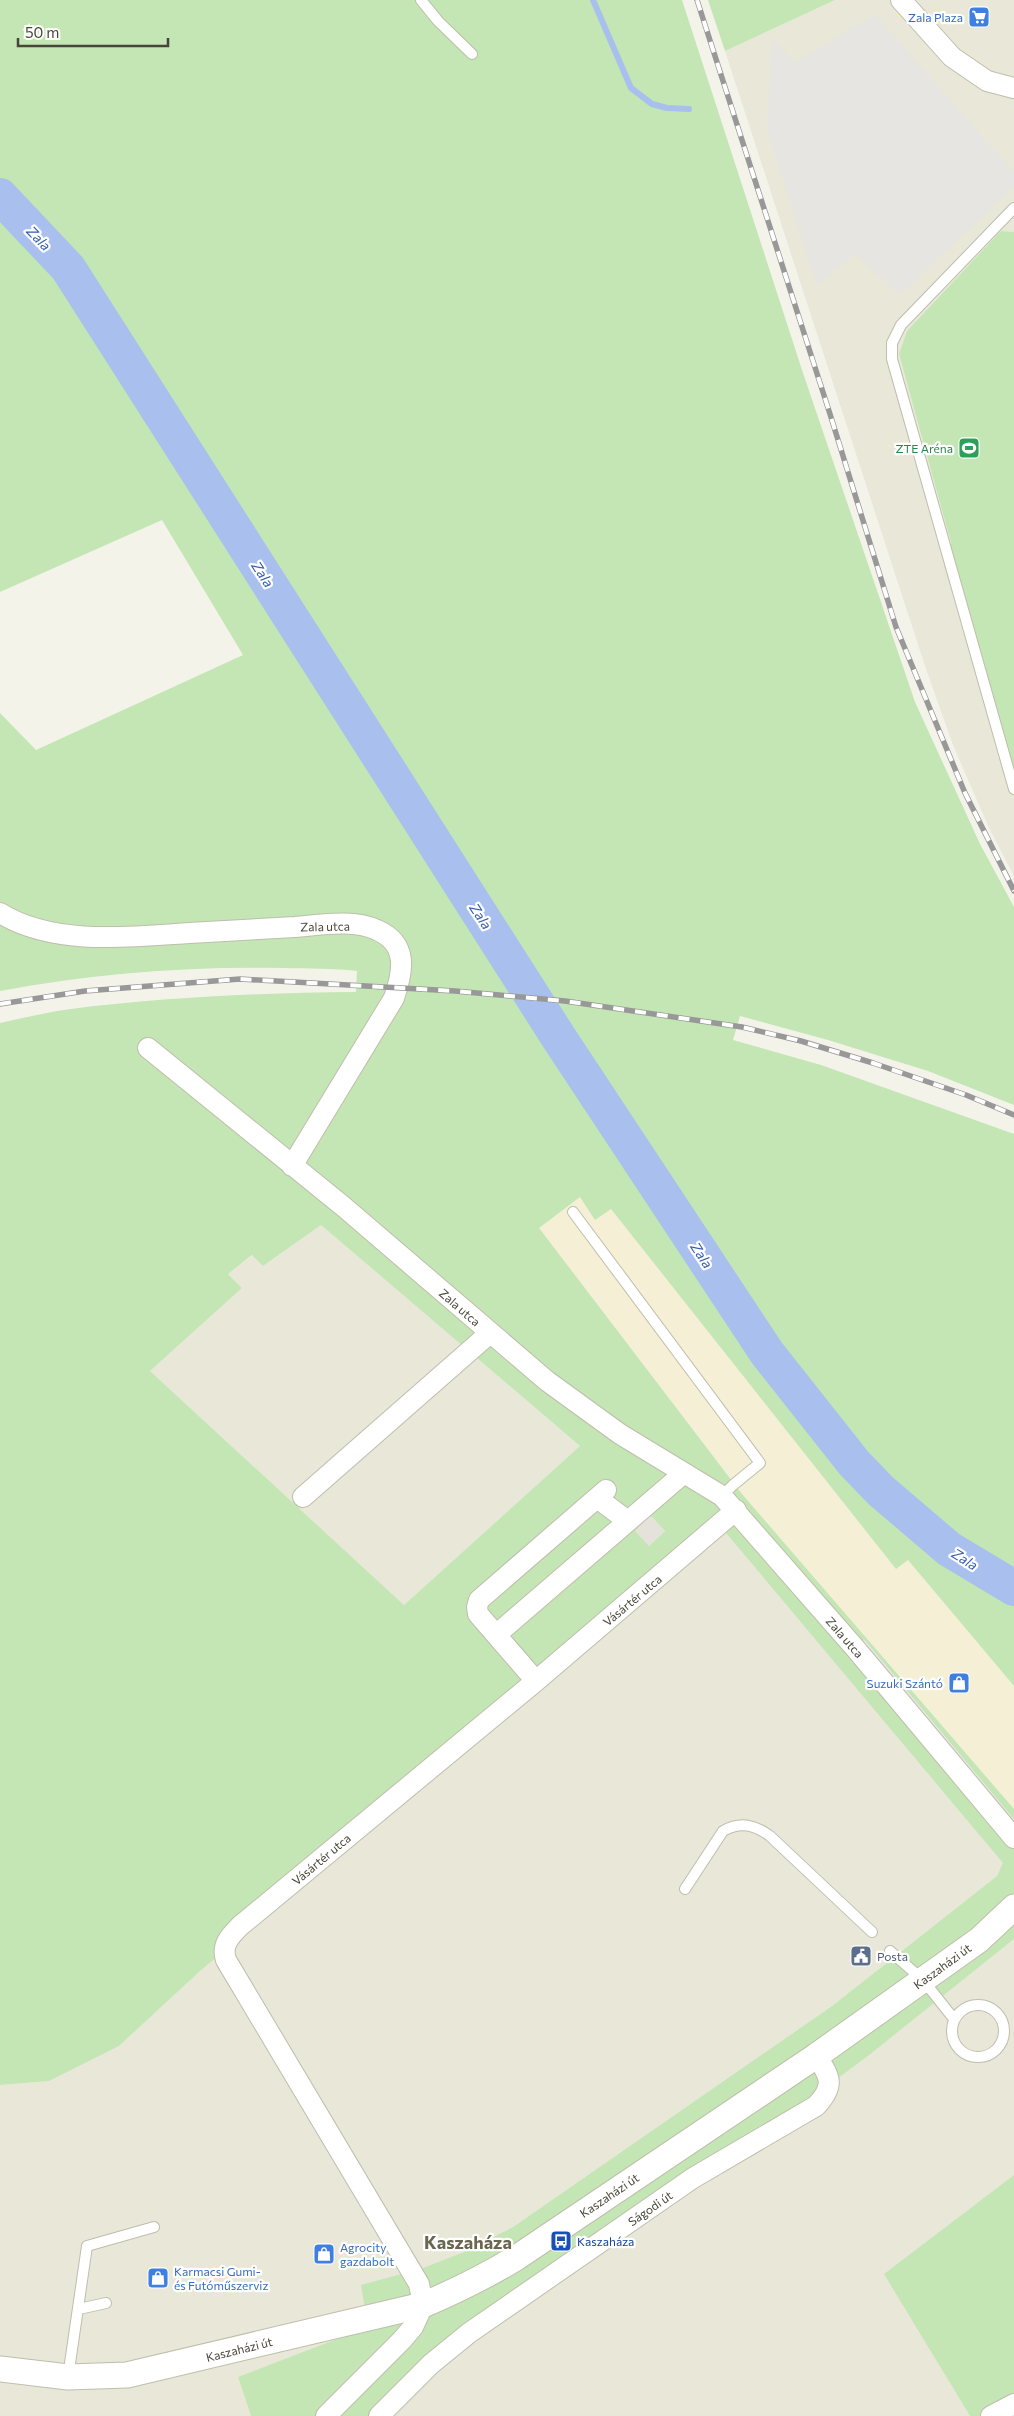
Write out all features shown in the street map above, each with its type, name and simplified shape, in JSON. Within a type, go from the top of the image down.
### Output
[{"type":"street","points":[[901,0],[952,57],[987,81],[1014,88]]},
{"type":"street","name":"Zala utca","points":[[0,913],[38,930],[79,936],[158,935],[330,924],[370,927],[378,930],[392,941],[401,958],[402,968],[394,998],[292,1166]]},
{"type":"street","name":"Zala utca","points":[[148,1048],[344,1207],[547,1381],[620,1434],[722,1496],[736,1510],[1014,1838]]},
{"type":"street","name":"Zala utca","points":[[303,1497],[490,1333]]},
{"type":"street","points":[[497,1634],[684,1473]]},
{"type":"street","points":[[536,1681],[478,1614],[479,1600],[602,1494],[628,1521]]},
{"type":"street","name":"Vásártér utca","points":[[423,2305],[419,2284],[226,1960],[224,1947],[240,1926],[536,1681],[736,1510]]},
{"type":"street","name":"Kaszaházi út","points":[[0,2369],[68,2377],[110,2377],[148,2371],[423,2305],[477,2281],[516,2258],[816,2056],[978,1940],[1014,1907]]},
{"type":"street","name":"Ságodi út","points":[[379,2416],[431,2364],[469,2333],[693,2178],[816,2106],[827,2094],[829,2078],[816,2056]]},
{"type":"street","points":[[326,2416],[402,2340],[423,2305]]},
{"type":"street","points":[[991,2416],[1014,2404]]},
{"type":"lane","points":[[421,0],[438,21],[472,54]]},
{"type":"lane","points":[[1014,208],[901,325],[892,343],[892,359],[1014,789]]},
{"type":"lane","points":[[572,1212],[760,1463],[732,1484],[722,1496]]},
{"type":"lane","points":[[685,1889],[723,1831],[732,1826],[757,1827],[770,1836],[872,1932]]},
{"type":"lane","points":[[890,1950],[923,1980],[954,2019],[951,2035],[959,2050],[975,2058],[991,2054],[1002,2041],[1003,2024],[999,2016],[984,2006],[967,2007],[954,2019]]},
{"type":"lane","points":[[68,2377],[87,2246],[154,2227]]},
{"type":"lane","points":[[79,2309],[106,2303]]},
{"type":"shaded area","points":[[835,0],[1014,0],[1014,232],[1001,231],[899,354],[951,543],[944,566],[1014,786],[1014,876],[989,828],[953,745],[925,666],[725,51]]},
{"type":"shaded area","points":[[875,15],[1014,173],[1014,186],[900,295],[855,254],[817,285],[767,128],[773,38],[795,63]]},
{"type":"shaded area","points":[[580,1197],[611,1209],[896,1569],[908,1560],[1014,1686],[1014,1809],[742,1494],[538,1228]]},
{"type":"shaded area","points":[[321,1225],[580,1446],[404,1605],[150,1371],[242,1288],[228,1274],[253,1255],[263,1266]]},
{"type":"shaded area","points":[[650,1515],[665,1531],[649,1546],[634,1531]]},
{"type":"shaded area","points":[[723,1528],[1004,1863],[997,1876],[832,2006],[513,2227],[464,2252],[420,2269],[368,2327],[238,2377],[251,2416],[0,2416],[0,2085],[49,2081],[119,2046],[199,1972]]},
{"type":"shaded area","points":[[864,1639],[1014,1819],[1014,1838],[855,1648]]},
{"type":"shaded area","points":[[1014,1939],[1014,2175],[885,2274],[970,2416],[390,2416],[429,2376],[483,2332],[868,2056]]},
{"type":"green space","points":[[0,0],[682,0],[803,373],[915,702],[980,844],[1014,907],[1014,1105],[928,1071],[828,1040],[740,1016],[733,1040],[821,1065],[1014,1134],[1014,1686],[908,1560],[896,1569],[611,1209],[595,1220],[580,1197],[539,1228],[742,1494],[1014,1809],[1014,1939],[868,2056],[729,2158],[483,2332],[429,2376],[390,2416],[251,2416],[238,2377],[368,2327],[361,2285],[420,2269],[464,2252],[513,2227],[832,2006],[997,1876],[1003,1863],[722,1528],[199,1972],[119,2046],[49,2081],[0,2085],[0,1023],[62,1010],[142,1001],[284,993],[356,992],[357,971],[248,968],[177,970],[106,975],[0,991],[0,713],[36,750],[243,655],[162,520],[0,592]],"holes":[[[321,1225],[580,1446],[404,1605],[150,1371],[242,1288],[228,1274],[252,1255],[263,1266]],[[650,1515],[665,1531],[649,1546],[635,1531]]]},
{"type":"green space","points":[[708,0],[835,0],[725,51]]},
{"type":"green space","name":"ZTE Aréna","points":[[1001,231],[1014,232],[1014,786],[944,566],[951,543],[899,354],[907,331]]},
{"type":"green space","points":[[1014,2175],[1014,2416],[970,2416],[884,2274]]},
{"type":"waterway","points":[[593,0],[631,88],[652,104],[667,108],[689,109]]},
{"type":"waterway","name":"Zala","points":[[0,196],[68,268],[559,1038],[767,1353],[854,1463],[881,1491],[949,1549],[1014,1588]]},
{"type":"railway","points":[[697,0],[830,414],[896,627],[965,793],[1014,891]]},
{"type":"railway","points":[[0,1004],[85,991],[240,979],[455,991],[565,1001],[742,1027],[801,1041],[966,1095],[1014,1115]]},
{"type":"place","name":"Zala Plaza","points":[[979,17]]},
{"type":"place","name":"ZTE Aréna","points":[[969,448]]},
{"type":"place","name":"Suzuki Szántó","points":[[959,1683]]},
{"type":"place","name":"Posta","points":[[861,1956]]},
{"type":"place","name":"Kaszaháza","points":[[561,2241]]},
{"type":"place","name":"Agrocity gazdabolt","points":[[324,2254]]},
{"type":"place","name":"Karmacsi Gumi- és Futóműszerviz","points":[[158,2278]]},
{"type":"district","name":"Kaszaháza","points":[[468,2242]]}]
